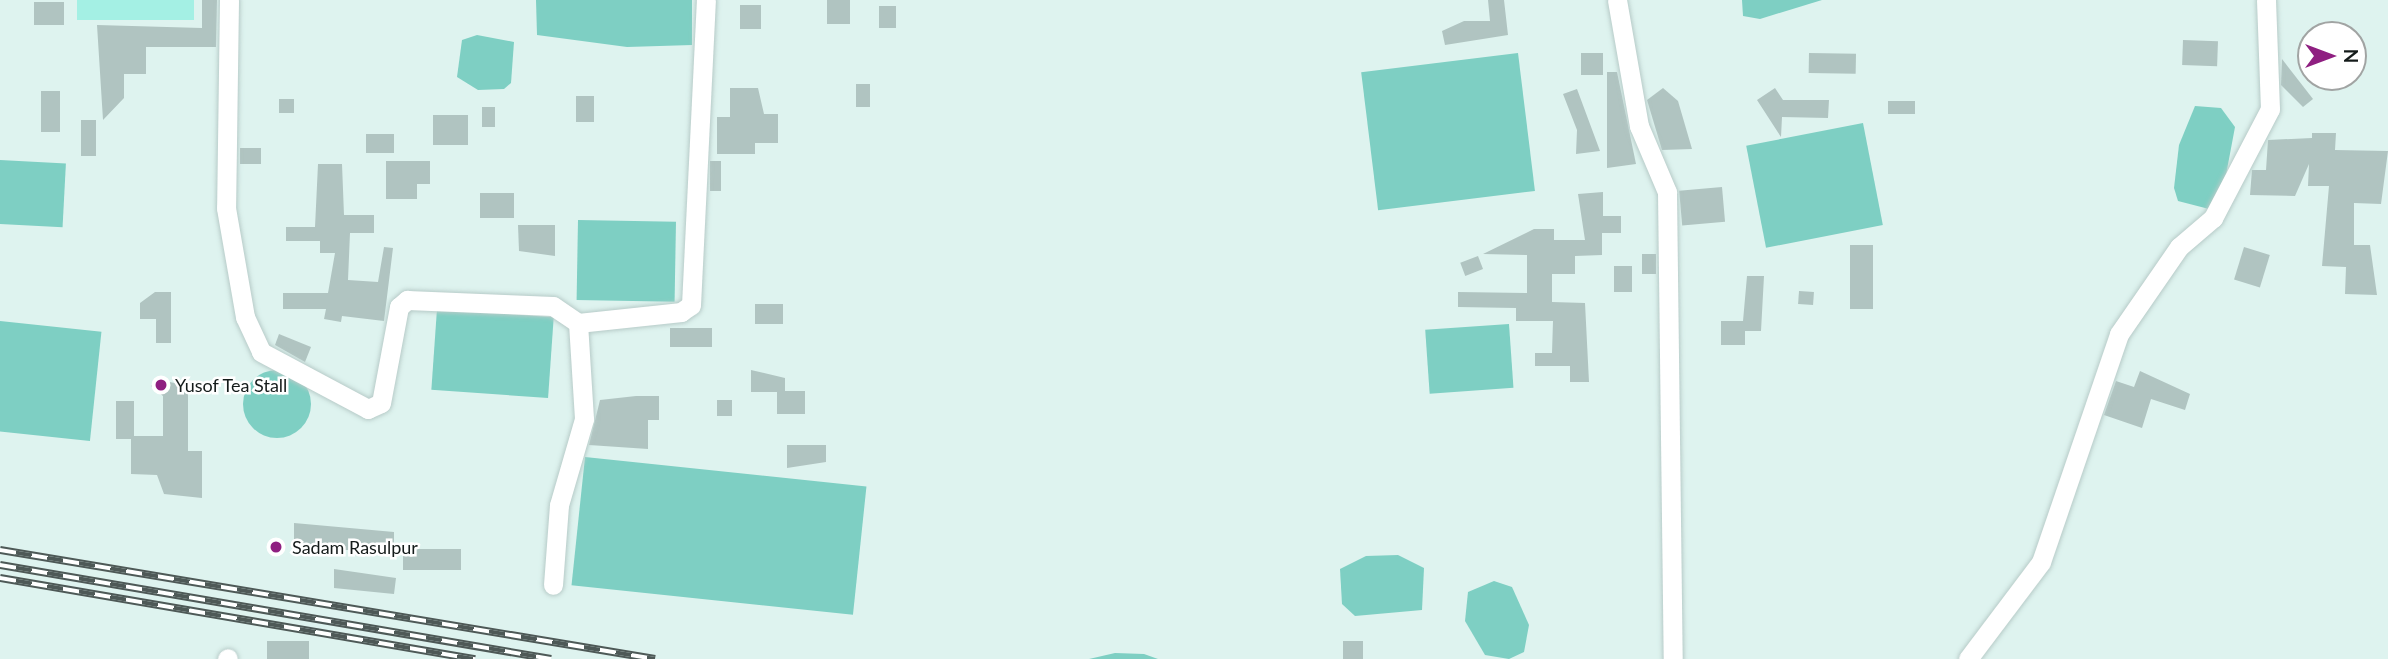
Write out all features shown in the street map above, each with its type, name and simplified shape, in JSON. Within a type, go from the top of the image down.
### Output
[{"type":"street","points":[[229,0],[226,208],[245,317],[261,352],[368,410],[381,403],[399,307],[407,300],[553,306],[578,323],[681,312],[691,305],[706,0]]},
{"type":"street","points":[[1617,0],[1639,125],[1667,192],[1673,659]]},
{"type":"street","points":[[1968,659],[2041,562],[2119,334],[2179,247],[2213,218],[2270,109],[2266,0]]},
{"type":"street","points":[[553,585],[559,505],[584,419],[578,323]]},
{"type":"shaded area","points":[[77,0],[194,0],[194,20],[77,20]]},
{"type":"shaded area","points":[[536,0],[692,0],[692,45],[627,47],[537,35]]},
{"type":"shaded area","points":[[1742,0],[1822,0],[1760,19],[1743,16]]},
{"type":"shaded area","points":[[477,35],[514,42],[511,83],[504,89],[478,90],[457,77],[462,40]]},
{"type":"shaded area","points":[[1518,53],[1535,191],[1378,210],[1361,72]]},
{"type":"shaded area","points":[[2195,106],[2221,108],[2235,127],[2223,191],[2209,209],[2178,201],[2174,188],[2179,145]]},
{"type":"shaded area","points":[[1863,123],[1883,225],[1766,248],[1746,146]]},
{"type":"shaded area","points":[[0,160],[66,163],[63,227],[0,224]]},
{"type":"shaded area","points":[[578,220],[676,222],[675,302],[577,300]]},
{"type":"shaded area","points":[[437,309],[554,317],[548,398],[431,390]]},
{"type":"shaded area","points":[[0,321],[101,332],[90,441],[0,432]]},
{"type":"shaded area","points":[[1509,324],[1513,388],[1430,394],[1425,330]]},
{"type":"shaded area","points":[[270,370],[284,370],[296,375],[306,385],[311,404],[306,423],[296,433],[284,438],[270,438],[258,433],[248,423],[243,411],[243,397],[248,385],[258,375]]},
{"type":"shaded area","points":[[585,457],[866,487],[853,615],[572,585]]},
{"type":"shaded area","points":[[1398,555],[1424,568],[1422,610],[1355,616],[1342,604],[1340,569],[1366,556]]},
{"type":"shaded area","points":[[1494,581],[1512,587],[1529,625],[1524,652],[1509,659],[1485,655],[1465,621],[1468,592]]},
{"type":"shaded area","points":[[1115,653],[1144,654],[1158,659],[1089,659]]},
{"type":"building","points":[[202,0],[217,0],[216,47],[146,47],[146,74],[124,74],[124,98],[103,120],[97,25],[202,28]]},
{"type":"building","points":[[827,0],[850,0],[850,24],[827,24]]},
{"type":"building","points":[[1488,0],[1504,0],[1508,35],[1445,45],[1442,31],[1464,21],[1490,21]]},
{"type":"building","points":[[34,2],[64,2],[64,25],[34,25]]},
{"type":"building","points":[[740,5],[761,5],[761,29],[740,29]]},
{"type":"building","points":[[879,6],[896,6],[896,28],[879,28]]},
{"type":"building","points":[[2183,40],[2218,41],[2217,66],[2182,65]]},
{"type":"building","points":[[1581,53],[1603,53],[1603,75],[1581,75]]},
{"type":"building","points":[[1809,53],[1856,54],[1856,74],[1809,73]]},
{"type":"building","points":[[2282,59],[2297,78],[2297,91],[2307,91],[2313,99],[2303,107],[2281,85]]},
{"type":"building","points":[[1607,72],[1617,72],[1636,164],[1607,168]]},
{"type":"building","points":[[856,84],[870,84],[870,107],[856,107]]},
{"type":"building","points":[[730,88],[758,88],[764,114],[778,114],[778,143],[755,143],[755,154],[717,154],[717,117],[730,117]]},
{"type":"building","points":[[1663,88],[1678,101],[1692,149],[1662,150],[1647,100]]},
{"type":"building","points":[[1775,88],[1783,100],[1829,100],[1828,118],[1782,117],[1781,137],[1757,100]]},
{"type":"building","points":[[1577,89],[1600,151],[1576,154],[1577,130],[1563,94]]},
{"type":"building","points":[[41,91],[60,91],[60,132],[41,132]]},
{"type":"building","points":[[576,96],[594,96],[594,122],[576,122]]},
{"type":"building","points":[[279,99],[294,99],[294,113],[279,113]]},
{"type":"building","points":[[1888,101],[1915,101],[1915,114],[1888,114]]},
{"type":"building","points":[[482,107],[495,107],[495,127],[482,127]]},
{"type":"building","points":[[433,115],[468,115],[468,145],[433,145]]},
{"type":"building","points":[[81,120],[96,120],[96,156],[81,156]]},
{"type":"building","points":[[2312,133],[2336,133],[2335,150],[2388,151],[2381,204],[2354,203],[2354,245],[2370,245],[2377,295],[2345,294],[2346,267],[2322,266],[2329,186],[2308,186],[2309,164],[2295,196],[2250,195],[2252,170],[2266,170],[2268,140],[2312,138]]},
{"type":"building","points":[[366,134],[394,134],[394,153],[366,153]]},
{"type":"building","points":[[240,148],[261,148],[261,164],[240,164]]},
{"type":"building","points":[[386,161],[430,161],[430,184],[417,184],[417,199],[386,199]]},
{"type":"building","points":[[710,161],[721,161],[721,191],[710,191]]},
{"type":"building","points":[[318,164],[342,164],[344,215],[374,215],[374,233],[350,233],[348,280],[378,282],[384,247],[393,248],[384,321],[342,316],[341,322],[324,319],[326,309],[283,309],[283,293],[328,293],[335,253],[320,253],[320,241],[286,241],[286,227],[315,227]]},
{"type":"building","points":[[1722,187],[1725,222],[1682,226],[1679,191]]},
{"type":"building","points":[[1603,192],[1603,216],[1621,216],[1621,233],[1602,233],[1602,255],[1575,256],[1575,274],[1552,274],[1552,302],[1585,303],[1589,382],[1570,382],[1570,366],[1535,366],[1535,353],[1552,353],[1553,321],[1516,321],[1516,308],[1458,307],[1458,292],[1527,293],[1527,255],[1483,254],[1534,229],[1554,229],[1554,240],[1585,240],[1578,194]]},
{"type":"building","points":[[480,193],[514,193],[514,218],[480,218]]},
{"type":"building","points":[[518,225],[555,225],[555,256],[519,251]]},
{"type":"building","points":[[1850,245],[1873,245],[1873,309],[1850,309]]},
{"type":"building","points":[[2244,247],[2270,255],[2260,287],[2234,280]]},
{"type":"building","points":[[1642,254],[1656,254],[1656,274],[1642,274]]},
{"type":"building","points":[[1478,256],[1483,269],[1465,276],[1460,263]]},
{"type":"building","points":[[1614,266],[1632,266],[1632,292],[1614,292]]},
{"type":"building","points":[[1747,276],[1764,276],[1761,331],[1745,331],[1745,345],[1721,345],[1721,321],[1743,321]]},
{"type":"building","points":[[1799,291],[1814,292],[1813,305],[1798,304]]},
{"type":"building","points":[[155,292],[171,292],[171,343],[156,343],[156,319],[140,319],[140,303]]},
{"type":"building","points":[[755,304],[783,304],[783,324],[755,324]]},
{"type":"building","points":[[670,328],[712,328],[712,347],[670,347]]},
{"type":"building","points":[[279,334],[311,347],[305,362],[275,345]]},
{"type":"building","points":[[751,370],[785,378],[785,391],[805,391],[805,414],[777,414],[777,392],[751,392]]},
{"type":"building","points":[[2140,371],[2190,394],[2185,410],[2151,399],[2142,428],[2104,415],[2116,381],[2134,387]]},
{"type":"building","points":[[156,379],[188,386],[188,451],[202,451],[202,498],[164,494],[157,475],[131,474],[131,439],[116,439],[116,401],[134,401],[134,436],[163,436],[163,396],[151,386]]},
{"type":"building","points":[[659,396],[659,420],[648,420],[648,449],[589,445],[600,400]]},
{"type":"building","points":[[717,400],[732,400],[732,416],[717,416]]},
{"type":"building","points":[[787,445],[826,445],[826,462],[787,468]]},
{"type":"building","points":[[294,523],[394,532],[394,550],[294,550]]},
{"type":"building","points":[[403,549],[461,549],[461,570],[403,570]]},
{"type":"building","points":[[334,569],[396,578],[394,594],[334,588]]},
{"type":"building","points":[[267,641],[309,641],[309,659],[267,659]]},
{"type":"building","points":[[1343,641],[1363,641],[1363,659],[1343,659]]},
{"type":"railway","points":[[0,550],[655,659]]},
{"type":"railway","points":[[0,565],[551,659]]},
{"type":"railway","points":[[0,578],[475,659]]},
{"type":"place","name":"Yusof Tea Stall","points":[[161,385]]},
{"type":"place","name":"Sadam Rasulpur","points":[[276,547]]}]
